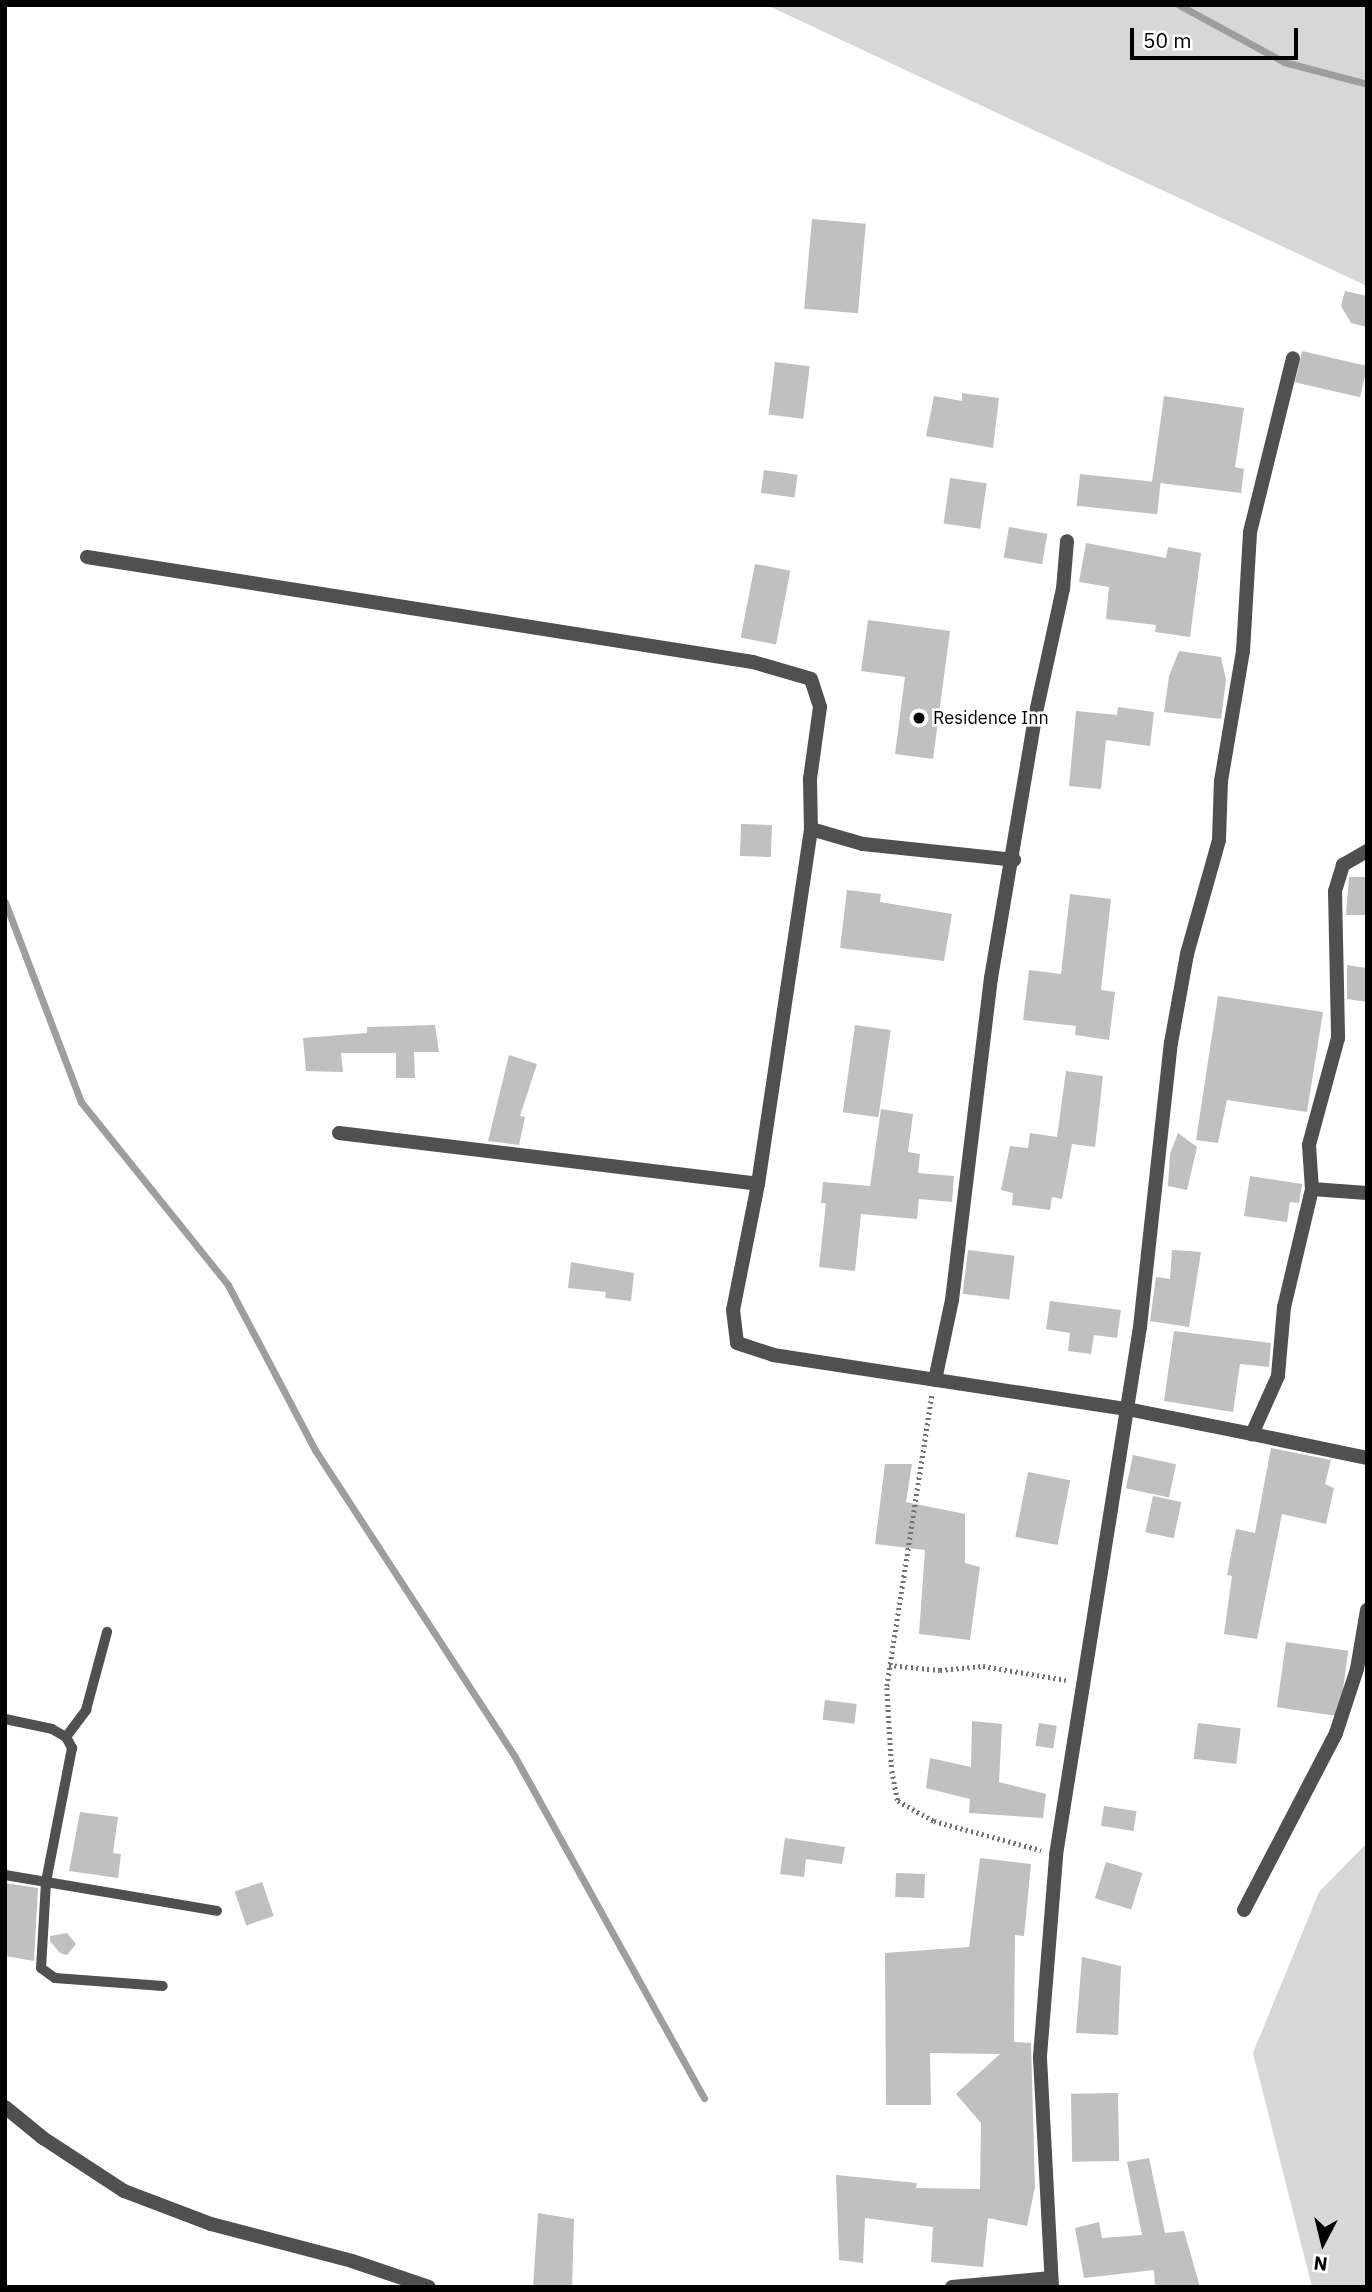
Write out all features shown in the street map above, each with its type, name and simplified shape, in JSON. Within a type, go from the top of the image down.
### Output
[{"type":"street","points":[[952,2287],[1052,2282],[1040,2056],[1056,1855],[1127,1409],[1171,1043],[1187,954],[1219,840],[1221,781],[1242,651],[1250,532],[1293,358]]},
{"type":"street","points":[[935,1380],[952,1300],[991,978],[1014,860],[1035,717],[1063,589],[1067,541]]},
{"type":"street","points":[[86,558],[753,662],[811,679],[820,707],[810,779],[811,829],[775,1095],[733,1310],[737,1343],[773,1355],[1127,1409],[1367,1458]]},
{"type":"street","points":[[811,829],[863,844],[1014,860]]},
{"type":"street","points":[[1252,1434],[1278,1376],[1284,1307],[1312,1189],[1309,1145],[1338,1038],[1335,891],[1343,865],[1367,851]]},
{"type":"street","points":[[339,1133],[758,1184]]},
{"type":"street","points":[[1312,1189],[1367,1193]]},
{"type":"street","points":[[1244,1910],[1336,1733],[1357,1669],[1367,1609]]},
{"type":"street","points":[[5,2107],[43,2138],[124,2191],[211,2224],[352,2261],[429,2287]]},
{"type":"lane","points":[[66,1737],[86,1710],[107,1632]]},
{"type":"lane","points":[[5,1719],[66,1737],[72,1748],[46,1882],[41,1968],[55,1978],[163,1986]]},
{"type":"lane","points":[[5,1875],[217,1911]]},
{"type":"path","points":[[935,1380],[889,1665],[888,1738],[898,1801],[934,1821],[1056,1855]]},
{"type":"path","points":[[889,1665],[940,1670],[995,1668],[1041,1673],[1084,1686]]},
{"type":"shaded area","points":[[767,5],[1367,5],[1367,286],[788,15]]},
{"type":"shaded area","points":[[1367,1843],[1367,2287],[1312,2287],[1253,2053],[1319,1892]]},
{"type":"building","points":[[812,219],[866,224],[858,313],[804,309]]},
{"type":"building","points":[[1345,291],[1367,296],[1367,327],[1351,323],[1341,306]]},
{"type":"building","points":[[1302,351],[1367,366],[1360,397],[1295,382]]},
{"type":"building","points":[[775,362],[810,366],[803,419],[769,415]]},
{"type":"building","points":[[962,393],[999,398],[993,448],[926,436],[934,396],[962,401]]},
{"type":"building","points":[[1164,396],[1244,408],[1235,467],[1244,469],[1241,493],[1152,482]]},
{"type":"building","points":[[764,470],[798,475],[794,498],[761,493]]},
{"type":"building","points":[[1080,474],[1161,482],[1157,514],[1077,506]]},
{"type":"building","points":[[950,478],[987,483],[980,529],[944,524]]},
{"type":"building","points":[[1009,527],[1047,534],[1042,564],[1004,558]]},
{"type":"building","points":[[1086,543],[1166,558],[1168,547],[1201,553],[1190,637],[1155,632],[1156,625],[1106,619],[1109,587],[1079,582]]},
{"type":"building","points":[[755,564],[790,571],[776,644],[741,638]]},
{"type":"building","name":"Residence Inn","points":[[868,620],[950,631],[933,759],[895,754],[905,677],[861,671]]},
{"type":"building","points":[[1179,651],[1221,657],[1226,680],[1221,719],[1164,712],[1169,676]]},
{"type":"building","points":[[1118,707],[1154,712],[1150,746],[1106,740],[1101,789],[1069,786],[1076,711],[1117,715]]},
{"type":"building","points":[[741,824],[772,825],[771,857],[740,856]]},
{"type":"building","points":[[1349,877],[1367,877],[1367,915],[1346,915]]},
{"type":"building","points":[[847,890],[881,894],[880,902],[952,914],[944,961],[840,948]]},
{"type":"building","points":[[1070,894],[1111,899],[1101,990],[1115,992],[1109,1040],[1075,1035],[1076,1026],[1023,1020],[1029,970],[1061,974]]},
{"type":"building","points":[[1347,965],[1367,968],[1367,1002],[1347,999]]},
{"type":"building","points":[[1218,996],[1323,1012],[1307,1112],[1227,1100],[1218,1143],[1196,1140]]},
{"type":"building","points":[[435,1025],[439,1052],[414,1052],[415,1078],[396,1078],[396,1053],[341,1053],[343,1072],[306,1071],[303,1038],[367,1033],[367,1027]]},
{"type":"building","points":[[855,1025],[891,1030],[878,1117],[843,1112]]},
{"type":"building","points":[[509,1055],[537,1064],[520,1116],[525,1117],[519,1145],[488,1141]]},
{"type":"building","points":[[1066,1071],[1103,1076],[1095,1147],[1072,1144],[1062,1199],[1052,1197],[1050,1210],[1012,1205],[1013,1193],[1001,1190],[1010,1146],[1028,1148],[1030,1133],[1057,1137]]},
{"type":"building","points":[[881,1109],[913,1114],[908,1152],[920,1154],[918,1173],[954,1176],[952,1202],[919,1199],[917,1219],[861,1214],[855,1271],[819,1267],[826,1203],[821,1203],[823,1182],[870,1186]]},
{"type":"building","points":[[1178,1133],[1197,1147],[1187,1190],[1168,1186],[1170,1154]]},
{"type":"building","points":[[1250,1176],[1302,1184],[1299,1203],[1290,1202],[1287,1222],[1244,1216]]},
{"type":"building","points":[[968,1250],[1015,1256],[1009,1299],[963,1294]]},
{"type":"building","points":[[1172,1250],[1201,1252],[1189,1327],[1150,1321],[1156,1277],[1170,1279]]},
{"type":"building","points":[[571,1262],[634,1273],[631,1301],[605,1298],[606,1292],[568,1288]]},
{"type":"building","points":[[1050,1301],[1121,1310],[1117,1338],[1094,1335],[1091,1354],[1068,1351],[1070,1333],[1046,1329]]},
{"type":"building","points":[[1174,1331],[1271,1343],[1269,1367],[1240,1364],[1233,1412],[1164,1401]]},
{"type":"building","points":[[1271,1448],[1331,1460],[1325,1484],[1334,1488],[1326,1524],[1282,1514],[1257,1639],[1224,1634],[1232,1576],[1227,1575],[1236,1529],[1255,1533]]},
{"type":"building","points":[[1133,1455],[1176,1464],[1169,1497],[1126,1488]]},
{"type":"building","points":[[885,1464],[912,1464],[906,1502],[965,1514],[965,1563],[980,1567],[970,1640],[919,1634],[925,1550],[875,1544]]},
{"type":"building","points":[[1028,1472],[1070,1480],[1058,1545],[1015,1537]]},
{"type":"building","points":[[1153,1496],[1181,1502],[1174,1538],[1145,1532]]},
{"type":"building","points":[[1286,1642],[1348,1651],[1339,1716],[1277,1707]]},
{"type":"building","points":[[825,1700],[857,1704],[854,1724],[823,1720]]},
{"type":"building","points":[[972,1721],[1002,1724],[999,1782],[1046,1794],[1043,1818],[969,1813],[970,1799],[926,1788],[930,1758],[971,1767]]},
{"type":"building","points":[[1039,1723],[1057,1726],[1053,1749],[1035,1746]]},
{"type":"building","points":[[1198,1723],[1241,1728],[1236,1764],[1194,1759]]},
{"type":"building","points":[[1104,1806],[1137,1811],[1133,1831],[1101,1826]]},
{"type":"building","points":[[80,1812],[118,1817],[113,1853],[121,1854],[118,1878],[69,1871]]},
{"type":"building","points":[[785,1838],[845,1847],[842,1864],[806,1859],[804,1877],[780,1874]]},
{"type":"building","points":[[980,1858],[1031,1864],[1024,1936],[1015,1935],[1014,2042],[1031,2043],[1035,2187],[1027,2226],[988,2218],[983,2267],[931,2262],[933,2227],[865,2218],[863,2263],[839,2260],[836,2175],[917,2183],[916,2188],[980,2189],[981,2123],[956,2094],[1000,2054],[930,2053],[931,2105],[886,2105],[885,1953],[969,1947]]},
{"type":"building","points":[[1106,1862],[1142,1873],[1131,1909],[1095,1898]]},
{"type":"building","points":[[896,1873],[925,1874],[924,1898],[895,1897]]},
{"type":"building","points":[[262,1882],[274,1916],[246,1925],[235,1891]]},
{"type":"building","points":[[5,1883],[38,1888],[34,1961],[5,1956]]},
{"type":"building","points":[[67,1933],[76,1944],[67,1955],[60,1953],[50,1941],[50,1936]]},
{"type":"building","points":[[1082,1957],[1121,1966],[1118,2035],[1076,2033]]},
{"type":"building","points":[[1118,2093],[1119,2161],[1072,2162],[1071,2094]]},
{"type":"building","points":[[1149,2158],[1165,2233],[1184,2231],[1200,2287],[1155,2287],[1154,2270],[1084,2278],[1075,2228],[1099,2222],[1102,2238],[1142,2235],[1127,2162]]},
{"type":"building","points":[[538,2213],[574,2219],[572,2287],[533,2287]]},
{"type":"waterway","points":[[1179,5],[1284,62],[1367,84]]},
{"type":"waterway","points":[[5,902],[81,1102],[228,1285],[315,1450],[515,1757],[704,2098]]},
{"type":"place","name":"Residence Inn","points":[[919,718]]}]
